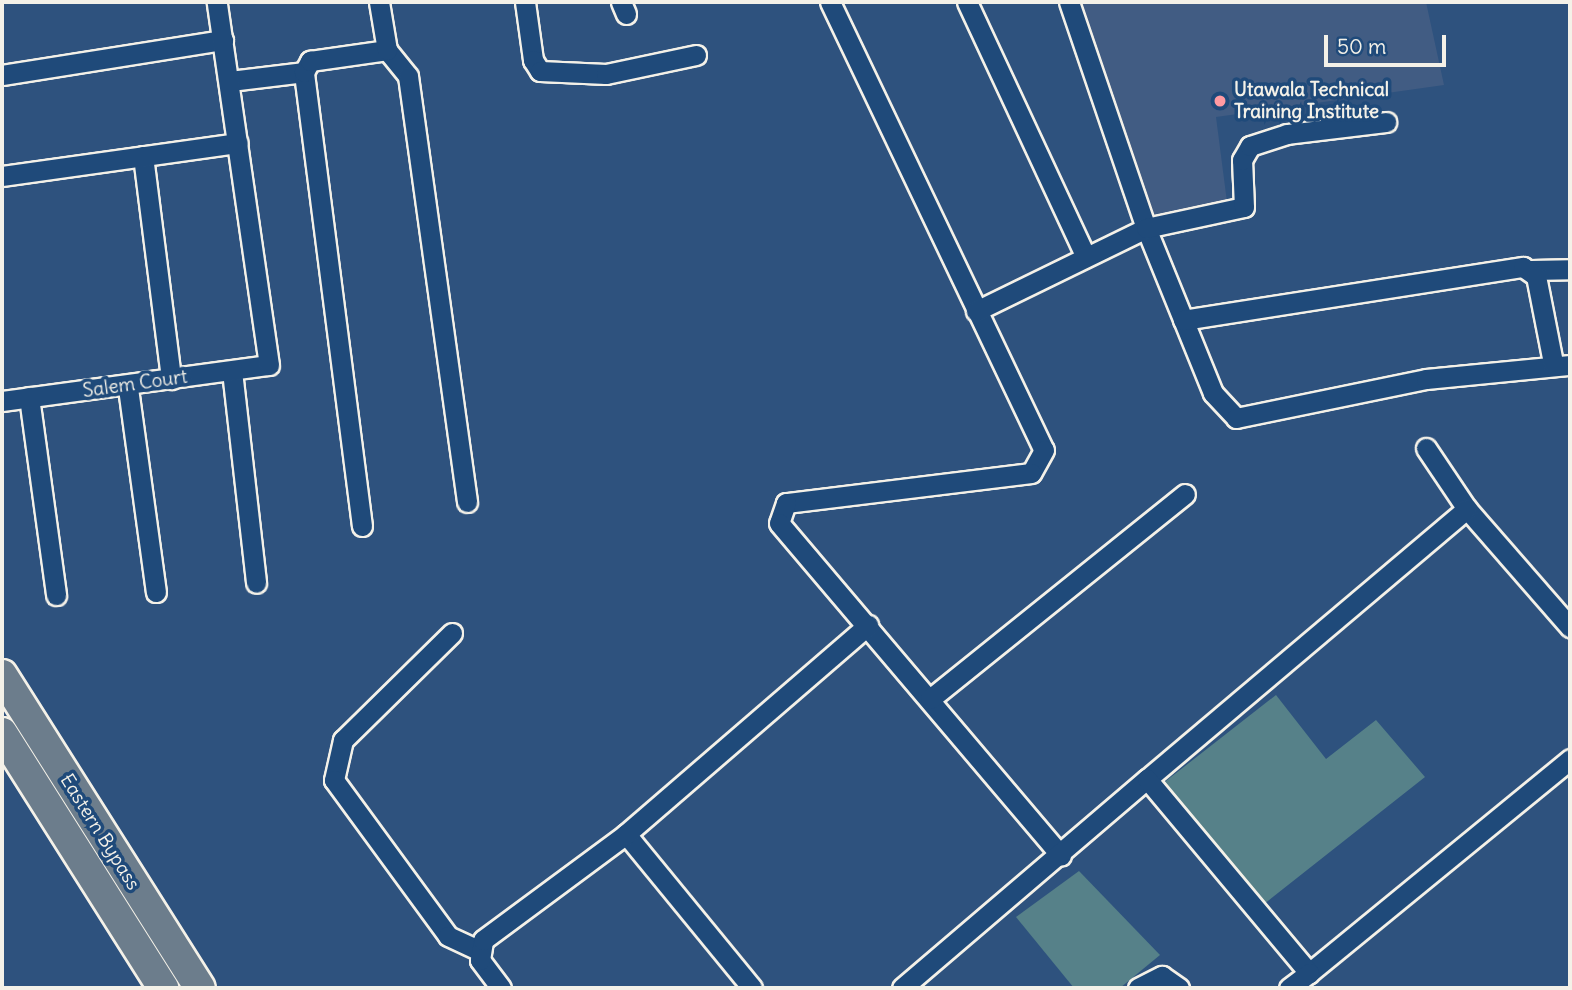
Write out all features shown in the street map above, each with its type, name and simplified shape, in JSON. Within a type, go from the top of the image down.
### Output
[{"type":"main road","name":"Eastern Bypass","points":[[2,675],[200,988]]},
{"type":"main road","name":"Eastern Bypass","points":[[2,733],[163,988]]},
{"type":"street","points":[[2,176],[238,143],[217,2]]},
{"type":"street","points":[[379,2],[387,50],[408,76],[467,502]]},
{"type":"street","points":[[525,2],[533,60],[540,71],[606,74],[696,55]]},
{"type":"street","points":[[830,2],[1044,450],[1031,473],[786,503],[779,510],[779,523],[1061,856]]},
{"type":"street","points":[[967,2],[1086,257]]},
{"type":"street","points":[[1069,2],[1146,228],[1213,393],[1236,418],[1426,379],[1562,364],[1531,270]]},
{"type":"street","points":[[2,75],[223,40]]},
{"type":"street","points":[[362,526],[304,72],[310,61],[387,50]]},
{"type":"street","points":[[230,81],[304,72]]},
{"type":"street","points":[[976,311],[1146,228],[1244,207],[1242,160],[1250,146],[1287,134],[1386,122]]},
{"type":"street","name":"Salem Court","points":[[2,401],[128,388],[171,379],[269,366],[238,143]]},
{"type":"street","points":[[143,156],[171,379]]},
{"type":"street","points":[[1183,320],[1531,270],[1570,269]]},
{"type":"street","points":[[232,371],[256,583]]},
{"type":"street","points":[[128,388],[156,592]]},
{"type":"street","points":[[29,397],[56,595]]},
{"type":"street","points":[[1426,448],[1467,509],[1569,622]]},
{"type":"street","points":[[930,699],[1185,494]]},
{"type":"street","points":[[902,988],[1061,856],[1147,779],[1467,509]]},
{"type":"street","points":[[478,950],[483,940],[626,834],[868,625]]},
{"type":"street","points":[[452,633],[343,740],[334,780],[448,936],[478,950],[500,988]]},
{"type":"street","points":[[1289,988],[1570,759]]},
{"type":"street","points":[[1147,779],[1309,973]]},
{"type":"street","points":[[626,834],[752,988]]},
{"type":"street","points":[[1138,988],[1162,976],[1178,988]]},
{"type":"shaded area","name":"Utawala Technical Training Institute","points":[[1079,2],[1426,2],[1444,85],[1216,117],[1227,202],[1149,221]]},
{"type":"green space","points":[[1276,695],[1326,759],[1376,720],[1425,777],[1259,908],[1162,784]]},
{"type":"green space","points":[[1079,871],[1160,955],[1120,988],[1074,988],[1016,917]]},
{"type":"place","name":"Utawala Technical Training Institute","points":[[1220,101]]}]
